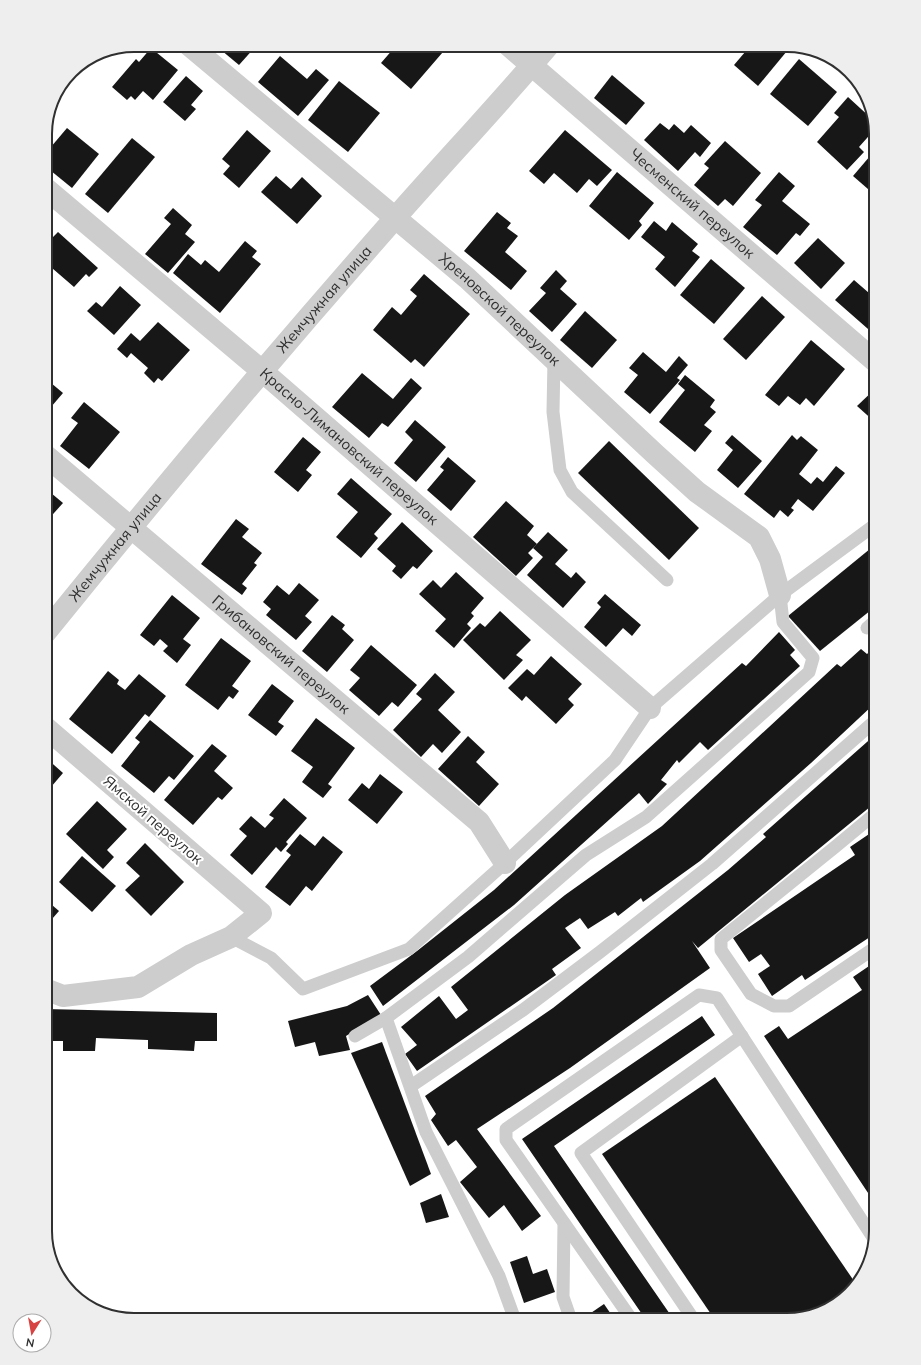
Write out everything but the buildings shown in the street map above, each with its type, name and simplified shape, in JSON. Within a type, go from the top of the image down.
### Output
[{"type":"street","name":"Хреновской переулок","points":[[197,52],[467,278],[697,492],[759,537],[770,559],[780,595]]},
{"type":"street","name":"Чесменский переулок","points":[[516,52],[869,356]]},
{"type":"street","name":"Жемчужная улица","points":[[52,624],[131,527],[262,371],[395,217],[543,52]]},
{"type":"street","name":"Красно-Лимановский переулок","points":[[52,194],[262,371],[650,708]]},
{"type":"street","name":"Грибановский переулок","points":[[52,461],[479,822],[505,863]]},
{"type":"street","name":"Ямской переулок","points":[[52,733],[261,913],[231,937]]},
{"type":"street","points":[[52,992],[63,996],[138,987],[191,955],[231,937]]},
{"type":"lane","points":[[554,359],[553,412],[560,470],[572,492],[667,580]]},
{"type":"lane","points":[[231,937],[271,958],[303,989],[409,949],[505,863],[615,760],[650,708],[780,595],[869,529]]},
{"type":"lane","points":[[355,1036],[386,1018],[468,958],[586,855],[646,817],[809,672],[813,658],[783,622],[780,595]]},
{"type":"lane","points":[[411,1086],[523,1010],[600,952],[712,864],[869,726]]},
{"type":"lane","points":[[869,819],[721,939],[721,950],[751,994],[774,1006],[789,1006],[869,952]]},
{"type":"lane","points":[[627,1313],[506,1140],[506,1129],[699,995],[717,998],[869,1231]]},
{"type":"lane","points":[[386,1018],[426,1132],[499,1276],[512,1313]]},
{"type":"lane","points":[[689,1313],[581,1153],[742,1036]]},
{"type":"lane","points":[[564,1223],[563,1297],[569,1313]]}]
